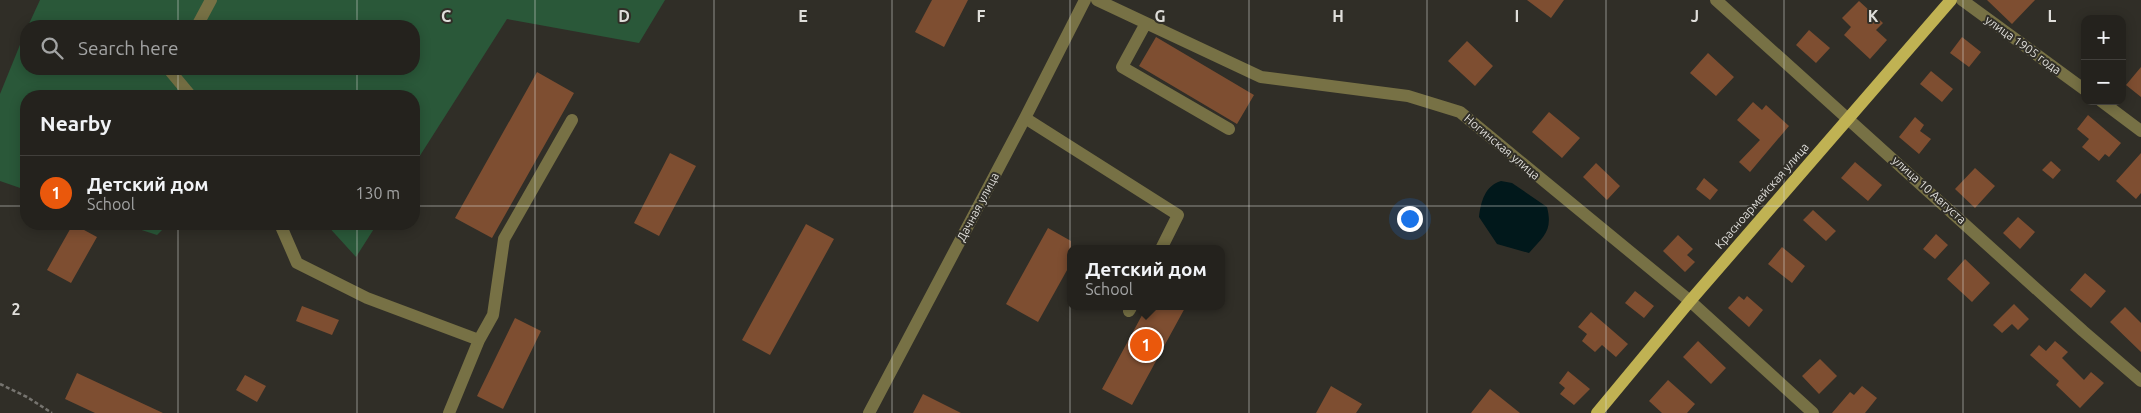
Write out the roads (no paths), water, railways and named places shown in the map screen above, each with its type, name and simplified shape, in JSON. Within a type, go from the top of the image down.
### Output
[{"type":"main road","name":"Красноармейская улица","points":[[1597,413],[1690,301],[1950,0]]},
{"type":"street","points":[[200,20],[211,0]]},
{"type":"street","name":"Дачная улица","points":[[869,413],[1025,118],[1085,0]]},
{"type":"street","name":"Ногинская улица","points":[[1097,0],[1261,77],[1408,96],[1460,112],[1690,301],[1813,413]]},
{"type":"street","name":"улица 10 Августа","points":[[1716,0],[1848,117],[2076,325],[2141,381]]},
{"type":"street","name":"улица 1905 года","points":[[1962,0],[2081,87]]},
{"type":"street","points":[[1146,23],[1122,67],[1229,129]]},
{"type":"street","points":[[174,75],[186,90]]},
{"type":"street","points":[[2106,105],[2141,131]]},
{"type":"street","points":[[1025,118],[1178,215],[1163,245]]},
{"type":"street","points":[[449,413],[479,340],[493,315],[504,239],[572,120]]},
{"type":"street","points":[[283,230],[297,263],[367,298],[479,340]]},
{"type":"water","points":[[1501,181],[1512,183],[1547,207],[1549,215],[1548,228],[1529,253],[1497,244],[1479,217],[1481,205],[1488,190],[1491,186]]},
{"type":"place","name":"Детский дом","points":[[1146,345]]}]
